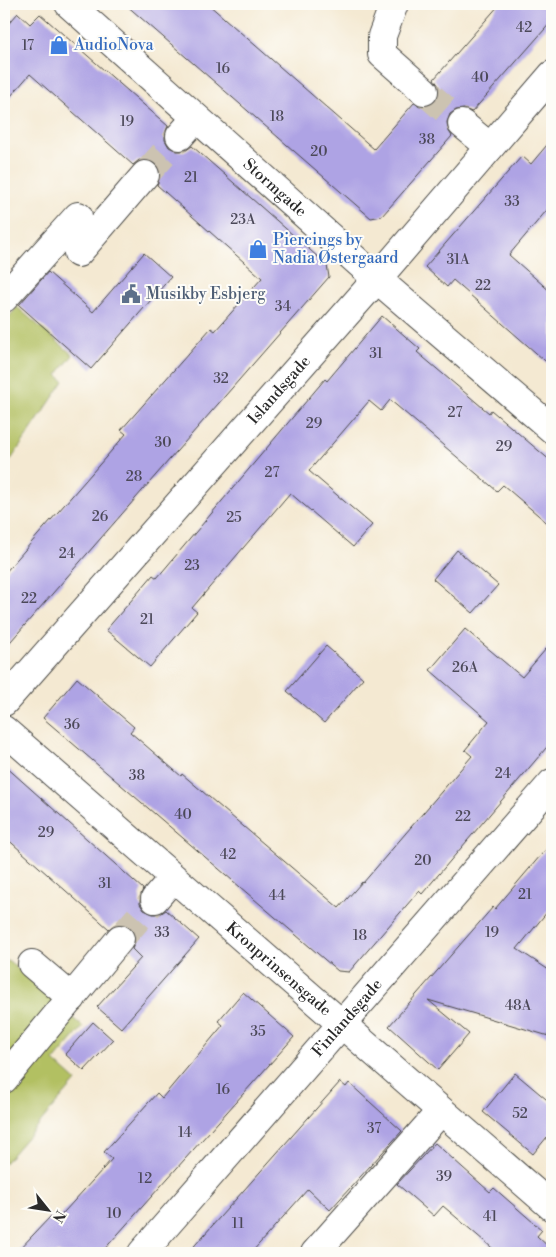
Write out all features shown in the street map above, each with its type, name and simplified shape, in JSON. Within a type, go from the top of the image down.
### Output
[{"type":"street","name":"Stormgade","points":[[69,4],[188,127],[377,279],[552,429]]},
{"type":"street","points":[[394,4],[382,36],[382,54],[424,90]]},
{"type":"street","name":"Islandsgade","points":[[4,702],[377,279],[552,75]]},
{"type":"street","points":[[462,124],[490,148]]},
{"type":"street","points":[[78,254],[145,175]]},
{"type":"street","points":[[4,298],[78,216]]},
{"type":"street","name":"Kronprinsensgade","points":[[4,730],[552,1207]]},
{"type":"street","name":"Finlandsgade","points":[[142,1253],[552,783]]},
{"type":"street","points":[[155,899],[173,878]]},
{"type":"street","points":[[4,1079],[120,938]]},
{"type":"street","points":[[32,964],[72,998]]},
{"type":"street","points":[[315,1253],[441,1111]]},
{"type":"green space","points":[[17,307],[73,355],[57,375],[64,381],[4,470],[4,323]]},
{"type":"green space","points":[[8,960],[58,1005],[4,1066],[4,965]]},
{"type":"green space","points":[[66,1012],[83,1027],[54,1061],[76,1081],[4,1164],[4,1084]]},
{"type":"building","points":[[125,4],[208,4],[374,149],[414,103],[420,106],[429,106],[436,101],[439,95],[439,86],[434,79],[500,4],[552,4],[552,21],[472,112],[464,109],[456,110],[450,114],[447,122],[448,130],[452,136],[382,216],[371,218]]},
{"type":"building","points":[[18,13],[30,24],[40,14],[168,126],[165,140],[169,147],[177,151],[185,151],[192,146],[327,265],[329,277],[4,649],[4,574],[126,434],[121,430],[211,328],[215,331],[262,278],[157,185],[160,170],[156,164],[147,160],[139,160],[133,165],[30,74],[4,104],[4,29]]},
{"type":"building","points":[[552,139],[552,204],[509,255],[552,293],[552,367],[453,280],[447,287],[425,267],[522,156],[531,164]]},
{"type":"building","points":[[144,253],[171,277],[91,369],[19,305],[48,272],[93,312]]},
{"type":"building","points":[[382,316],[420,349],[417,352],[489,413],[491,410],[552,462],[552,527],[503,485],[497,491],[390,400],[381,411],[369,401],[309,471],[372,525],[353,547],[290,493],[192,608],[197,612],[150,667],[106,630],[153,575],[157,578],[325,379],[327,381]]},
{"type":"building","points":[[457,550],[498,585],[473,613],[433,579]]},
{"type":"building","points":[[465,629],[522,677],[552,642],[552,741],[422,894],[419,891],[349,972],[338,971],[43,718],[77,678],[134,727],[130,732],[339,908],[363,883],[472,756],[465,750],[489,721],[430,670]]},
{"type":"building","points":[[326,646],[363,678],[324,723],[287,691]]},
{"type":"building","points":[[4,765],[143,889],[140,904],[144,910],[153,914],[160,914],[166,910],[199,939],[121,1028],[97,1007],[141,958],[132,949],[135,942],[134,933],[130,927],[123,924],[115,924],[109,929],[4,836]]},
{"type":"building","points":[[552,842],[552,906],[517,949],[552,972],[552,1037],[428,1000],[469,1034],[438,1070],[389,1026],[493,907],[495,909]]},
{"type":"building","points":[[243,992],[294,1037],[101,1253],[16,1253],[50,1217],[55,1222],[112,1159],[104,1152],[157,1093],[162,1098],[223,1025],[218,1021]]},
{"type":"building","points":[[93,1022],[113,1040],[84,1071],[65,1054]]},
{"type":"building","points":[[515,1073],[552,1104],[552,1131],[533,1154],[483,1112]]},
{"type":"building","points":[[340,1082],[346,1087],[349,1083],[402,1131],[330,1210],[308,1189],[251,1253],[188,1253]]},
{"type":"building","points":[[435,1143],[490,1192],[494,1188],[542,1230],[537,1236],[552,1250],[552,1253],[498,1253],[443,1206],[434,1216],[397,1184]]},
{"type":"tunnel","points":[[424,91],[462,124]]},
{"type":"tunnel","points":[[145,175],[180,136]]},
{"type":"tunnel","points":[[120,939],[155,899]]},
{"type":"place","name":"AudioNova","points":[[59,45]]},
{"type":"place","name":"Piercings by Nadia Østergaard","points":[[258,249]]},
{"type":"place","name":"Musikby Esbjerg","points":[[131,294]]}]
